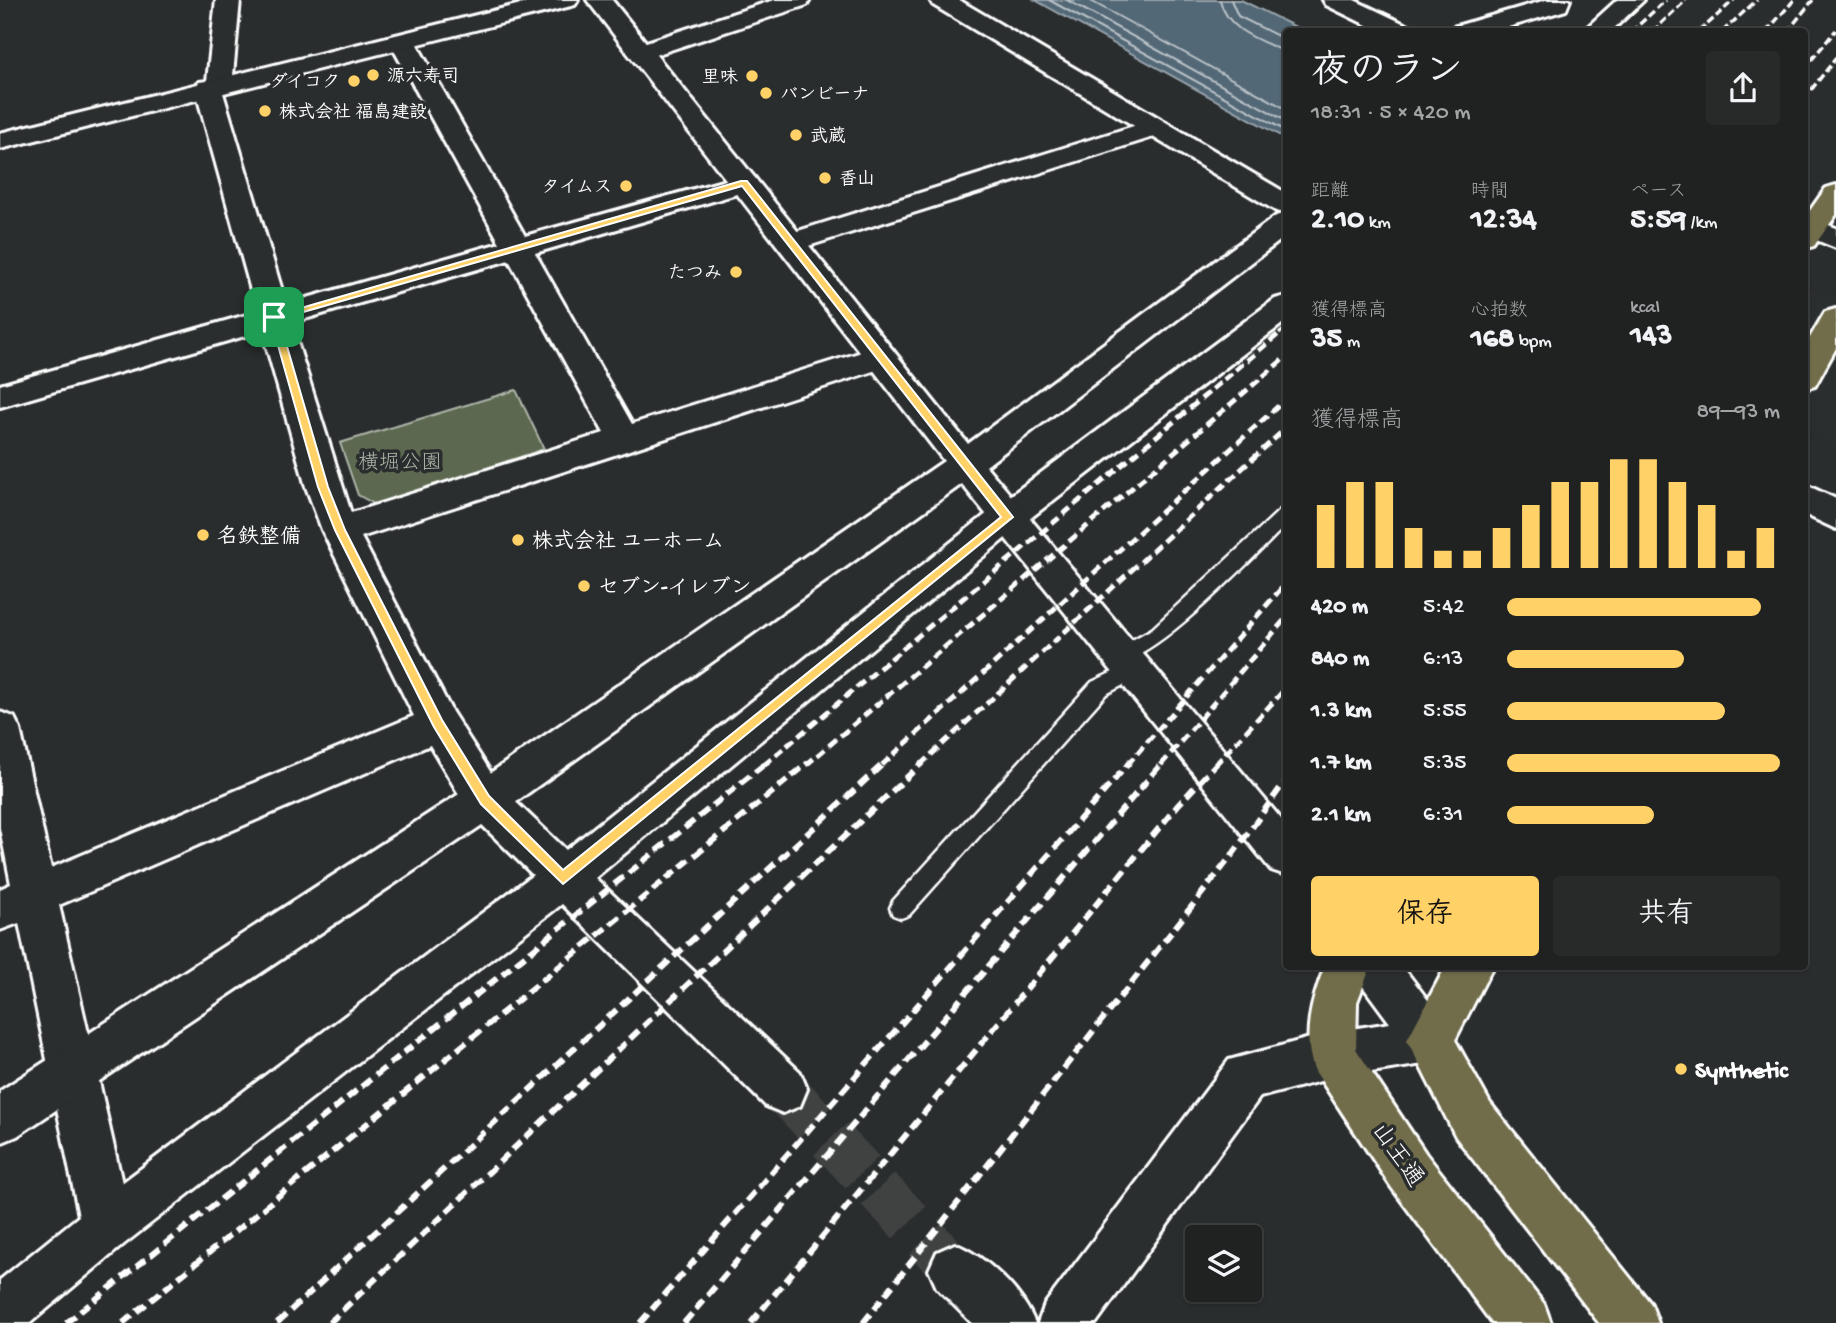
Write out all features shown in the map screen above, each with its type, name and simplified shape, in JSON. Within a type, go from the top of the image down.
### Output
[{"type":"main road","points":[[1814,233],[1836,194]]},
{"type":"main road","points":[[1808,371],[1836,319]]},
{"type":"main road","points":[[1332,1055],[1334,1002],[1346,970]]},
{"type":"main road","points":[[1469,970],[1430,1040],[1473,1120],[1632,1323]]},
{"type":"main road","name":"山王通","points":[[1332,1055],[1409,1171],[1525,1323]]},
{"type":"street","points":[[228,0],[213,87],[274,317],[323,487],[340,530],[438,724],[485,800],[783,1090]]},
{"type":"street","points":[[0,141],[566,0]]},
{"type":"street","points":[[599,0],[1007,517],[1283,852]]},
{"type":"street","points":[[640,52],[798,0]]},
{"type":"street","points":[[942,0],[1283,203]]},
{"type":"street","points":[[1335,0],[1394,28]]},
{"type":"street","points":[[1476,28],[1557,5],[1558,0]]},
{"type":"street","points":[[1599,28],[1632,0]]},
{"type":"street","points":[[402,41],[623,438]]},
{"type":"street","points":[[792,242],[1153,128]]},
{"type":"street","points":[[0,396],[744,183]]},
{"type":"street","points":[[0,1119],[485,800],[965,464],[1283,224]]},
{"type":"street","points":[[0,1314],[106,1226],[563,878],[1007,517],[1283,308]]},
{"type":"street","points":[[340,530],[881,357]]},
{"type":"street","points":[[1808,499],[1836,516]]},
{"type":"street","points":[[17,903],[438,724]]},
{"type":"street","points":[[0,729],[17,903],[72,1073],[106,1226]]},
{"type":"street","points":[[1064,1323],[1245,1077],[1332,1055],[1430,1040],[1379,970]]},
{"type":"street","points":[[955,1270],[1009,1323]]},
{"type":"lane","points":[[901,908],[1099,688],[1283,518]]},
{"type":"green space","name":"横堀公園","points":[[516,390],[544,449],[376,505],[358,495],[340,443]]},
{"type":"water","points":[[1035,0],[1241,0],[1298,28],[1283,28],[1283,137]]},
{"type":"pier","points":[[1808,286],[1836,299],[1836,446],[1808,431]]},
{"type":"tunnel","points":[[783,1089],[955,1270]]},
{"type":"railway","points":[[1635,28],[1666,0]]},
{"type":"railway","points":[[1656,28],[1686,0]]},
{"type":"railway","points":[[1703,28],[1734,0]]},
{"type":"railway","points":[[1726,28],[1757,0]]},
{"type":"railway","points":[[1770,28],[1794,0]]},
{"type":"railway","points":[[1790,28],[1813,0]]},
{"type":"railway","points":[[1808,64],[1836,30]]},
{"type":"railway","points":[[1808,94],[1836,58]]},
{"type":"railway","points":[[1279,334],[1283,331]]},
{"type":"railway","points":[[764,765],[1281,332]]},
{"type":"railway","points":[[806,765],[1283,360]]},
{"type":"railway","points":[[882,765],[1283,402]]},
{"type":"railway","points":[[920,765],[1283,431]]},
{"type":"railway","points":[[1127,765],[1283,586]]},
{"type":"railway","points":[[1161,765],[1283,622]]},
{"type":"railway","points":[[1215,765],[1283,691]]},
{"type":"railway","points":[[66,1323],[766,763]]},
{"type":"railway","points":[[123,1323],[808,763]]},
{"type":"railway","points":[[277,1323],[884,763]]},
{"type":"railway","points":[[329,1323],[922,763]]},
{"type":"railway","points":[[640,1323],[1129,763]]},
{"type":"railway","points":[[684,1323],[1162,763]]},
{"type":"railway","points":[[751,1323],[1178,805],[1217,763]]},
{"type":"railway","points":[[863,1323],[1233,854],[1283,784]]},
{"type":"place","name":"源六寿司","points":[[373,75]]},
{"type":"place","name":"里味","points":[[752,76]]},
{"type":"place","name":"ダイコク","points":[[354,81]]},
{"type":"place","name":"バンビーナ","points":[[766,93]]},
{"type":"place","name":"株式会社 福島建設","points":[[265,111]]},
{"type":"place","name":"武蔵","points":[[796,135]]},
{"type":"place","name":"香山","points":[[825,178]]},
{"type":"place","name":"タイムス","points":[[626,186]]},
{"type":"place","name":"たつみ","points":[[736,272]]},
{"type":"place","name":"名鉄整備","points":[[203,535]]},
{"type":"place","name":"株式会社 ユーホーム","points":[[518,540]]},
{"type":"place","name":"セブン-イレブン","points":[[584,586]]},
{"type":"place","name":"Synthetic","points":[[1681,1069]]},
{"type":"route","points":[[744,183],[1007,517],[563,878],[485,800],[438,724],[340,530],[323,487],[274,317],[744,183]]}]
